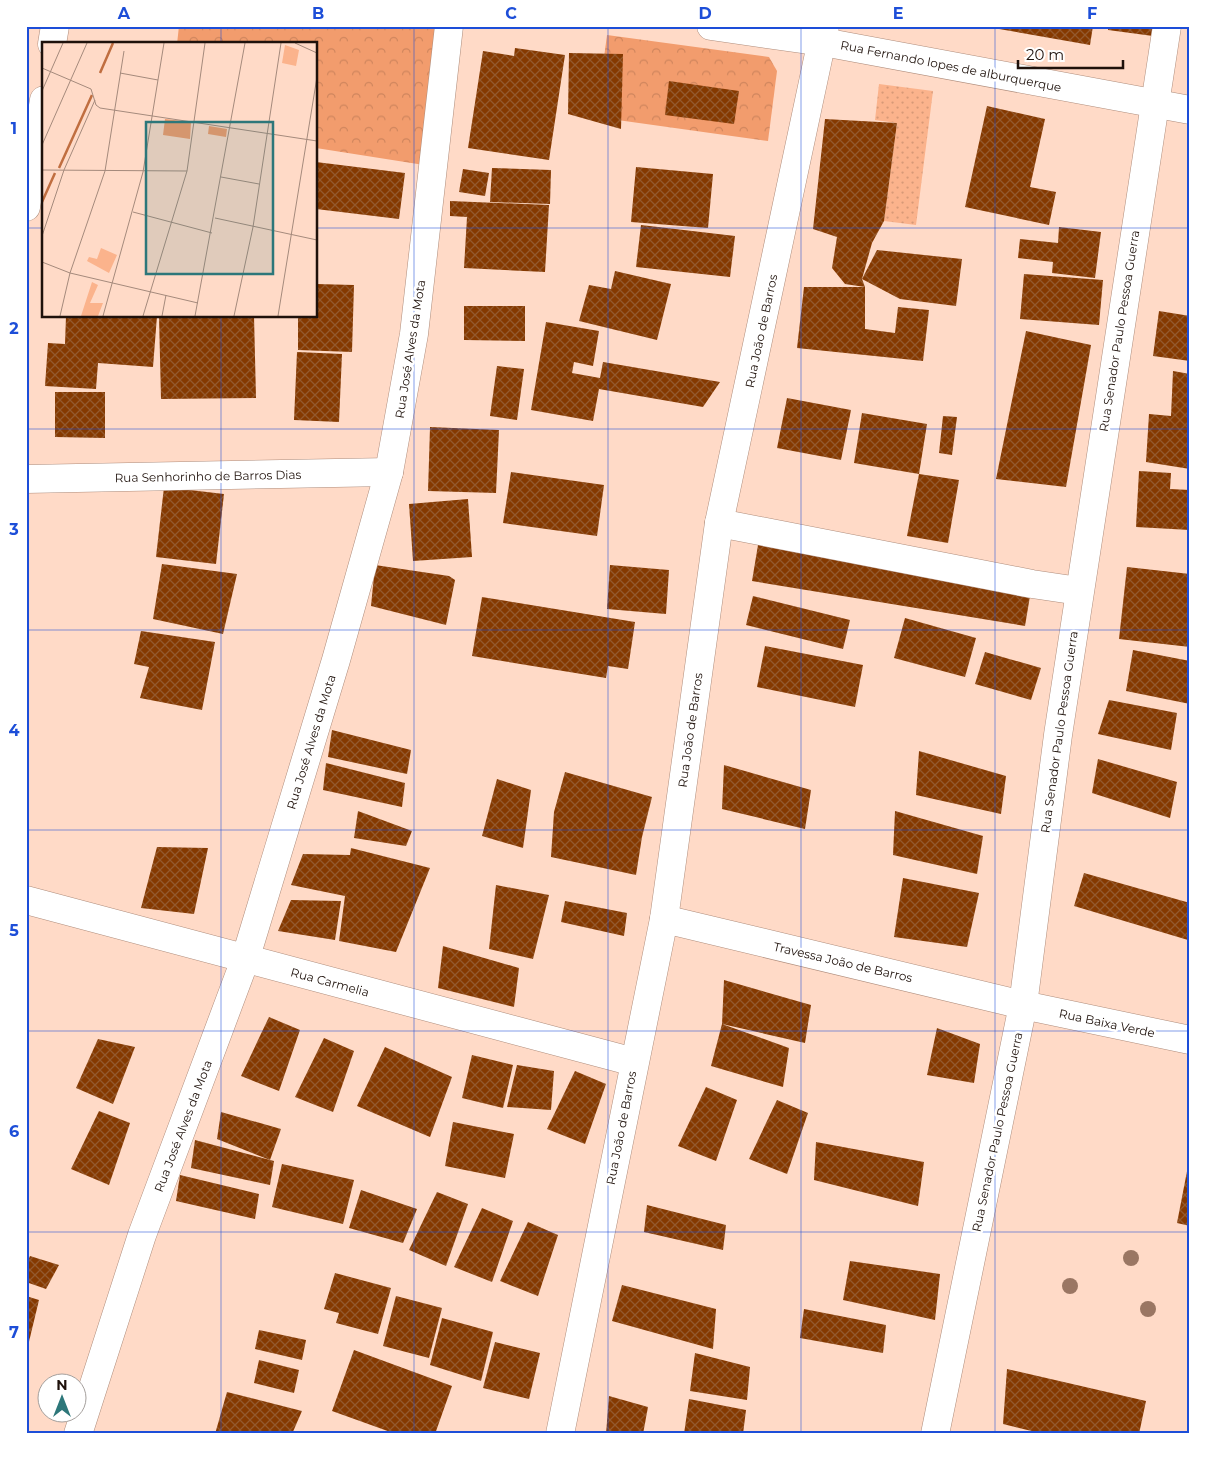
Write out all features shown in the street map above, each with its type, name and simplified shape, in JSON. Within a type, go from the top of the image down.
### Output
[{"type":"street","points":[[52,42],[55,26]]},
{"type":"street","name":"Rua José Alves da Mota","points":[[78,1434],[142,1235],[245,960],[336,660],[389,472],[414,334],[449,26]]},
{"type":"street","name":"Rua Fernando lopes de alburquerque","points":[[711,26],[824,34],[1153,104],[1190,110]]},
{"type":"street","name":"Rua Senador Paulo Pessoa Guerra","points":[[935,1434],[1023,1005],[1058,735],[1079,591],[1153,104],[1167,26]]},
{"type":"street","name":"Rua João de Barros","points":[[560,1434],[664,919],[719,523],[824,34]]},
{"type":"street","points":[[26,207],[42,112]]},
{"type":"street","name":"Rua Senhorinho de Barros Dias","points":[[26,479],[389,472]]},
{"type":"street","points":[[719,523],[1032,584],[1079,591]]},
{"type":"street","name":"Rua Carmelia","points":[[26,900],[245,960],[634,1062]]},
{"type":"street","name":"Travessa João de Barros","points":[[664,919],[1023,1005]]},
{"type":"street","name":"Rua Baixa Verde","points":[[1023,1005],[1190,1040]]},
{"type":"green space","points":[[179,26],[435,26],[424,165],[318,148],[318,42],[177,42]]},
{"type":"green space","points":[[607,35],[769,57],[777,71],[768,141],[596,117]]},
{"type":"shaded area","points":[[879,84],[933,91],[916,225],[884,221],[897,123],[875,120]]},
{"type":"building","points":[[999,26],[1093,26],[1090,45],[999,29]]},
{"type":"building","points":[[1108,26],[1155,26],[1153,36],[1108,30]]},
{"type":"building","points":[[515,48],[565,55],[549,160],[468,148],[483,51],[514,56]]},
{"type":"building","points":[[569,53],[623,54],[621,129],[568,114]]},
{"type":"building","points":[[669,81],[739,91],[734,124],[665,115]]},
{"type":"building","points":[[987,106],[1045,119],[1030,187],[1056,192],[1049,225],[965,207]]},
{"type":"building","points":[[825,119],[897,123],[884,221],[872,243],[862,279],[865,287],[845,284],[832,268],[837,237],[813,229]]},
{"type":"building","points":[[318,162],[405,173],[399,219],[318,209]]},
{"type":"building","points":[[636,167],[713,174],[708,228],[631,222]]},
{"type":"building","points":[[492,168],[551,170],[550,204],[490,202]]},
{"type":"building","points":[[463,169],[489,173],[485,196],[459,192]]},
{"type":"building","points":[[450,201],[549,205],[545,272],[464,268],[467,217],[450,216]]},
{"type":"building","points":[[641,225],[735,236],[730,277],[636,267]]},
{"type":"building","points":[[1059,227],[1101,232],[1095,278],[1052,273],[1053,262],[1018,258],[1020,239],[1058,243]]},
{"type":"building","points":[[877,250],[962,259],[956,306],[900,299],[862,279]]},
{"type":"building","points":[[615,271],[671,284],[657,340],[579,321],[589,285],[611,289]]},
{"type":"building","points":[[1024,274],[1103,280],[1099,325],[1020,319]]},
{"type":"building","points":[[318,284],[354,285],[352,352],[298,350],[298,318],[318,318]]},
{"type":"building","points":[[804,287],[865,287],[865,329],[895,333],[898,307],[929,310],[923,361],[797,348]]},
{"type":"building","points":[[464,306],[525,306],[525,341],[464,340]]},
{"type":"building","points":[[1159,311],[1190,316],[1190,361],[1153,356]]},
{"type":"building","points":[[66,318],[157,318],[153,367],[98,363],[96,389],[45,386],[48,343],[65,344]]},
{"type":"building","points":[[159,318],[254,318],[256,398],[161,399]]},
{"type":"building","points":[[546,322],[599,331],[593,366],[574,362],[572,373],[600,378],[603,362],[720,382],[703,407],[599,389],[593,421],[531,410]]},
{"type":"building","points":[[1026,331],[1091,345],[1066,487],[996,479]]},
{"type":"building","points":[[297,352],[342,354],[339,422],[294,420]]},
{"type":"building","points":[[497,366],[524,369],[517,420],[490,416]]},
{"type":"building","points":[[1173,371],[1190,374],[1190,469],[1146,462],[1149,414],[1171,416]]},
{"type":"building","points":[[55,392],[105,392],[105,438],[55,437]]},
{"type":"building","points":[[787,398],[851,410],[841,460],[777,448]]},
{"type":"building","points":[[862,413],[927,424],[919,474],[854,463]]},
{"type":"building","points":[[943,416],[957,417],[952,455],[939,453]]},
{"type":"building","points":[[430,427],[499,430],[496,493],[428,491]]},
{"type":"building","points":[[1139,471],[1171,473],[1170,489],[1190,490],[1190,530],[1136,527]]},
{"type":"building","points":[[511,472],[604,485],[597,536],[503,523]]},
{"type":"building","points":[[919,474],[959,480],[948,543],[907,536]]},
{"type":"building","points":[[164,487],[224,494],[216,564],[156,557]]},
{"type":"building","points":[[468,499],[472,557],[413,561],[409,504]]},
{"type":"building","points":[[759,539],[1032,584],[1025,626],[752,581]]},
{"type":"building","points":[[162,564],[237,574],[223,634],[153,619]]},
{"type":"building","points":[[375,565],[449,576],[455,580],[446,625],[371,606]]},
{"type":"building","points":[[610,565],[669,570],[666,614],[607,609]]},
{"type":"building","points":[[1127,567],[1190,574],[1190,647],[1119,639]]},
{"type":"building","points":[[753,596],[850,620],[843,649],[746,625]]},
{"type":"building","points":[[482,597],[635,622],[628,669],[608,666],[606,678],[472,656]]},
{"type":"building","points":[[905,618],[976,638],[965,677],[894,658]]},
{"type":"building","points":[[141,631],[215,642],[202,710],[140,698],[149,667],[134,664]]},
{"type":"building","points":[[765,646],[863,665],[855,707],[757,687]]},
{"type":"building","points":[[1133,650],[1190,661],[1190,704],[1126,691]]},
{"type":"building","points":[[985,652],[1041,668],[1031,700],[975,684]]},
{"type":"building","points":[[1109,700],[1177,713],[1171,750],[1098,734]]},
{"type":"building","points":[[332,730],[411,750],[407,774],[328,757]]},
{"type":"building","points":[[919,751],[1006,776],[1001,814],[916,795]]},
{"type":"building","points":[[1098,759],[1177,782],[1170,818],[1092,793]]},
{"type":"building","points":[[326,763],[405,783],[402,807],[323,790]]},
{"type":"building","points":[[724,765],[811,790],[805,829],[722,809]]},
{"type":"building","points":[[565,772],[652,797],[642,837],[636,875],[551,857],[554,812]]},
{"type":"building","points":[[497,779],[531,790],[523,848],[482,836]]},
{"type":"building","points":[[358,811],[412,831],[406,846],[354,838]]},
{"type":"building","points":[[895,811],[983,836],[977,874],[893,855]]},
{"type":"building","points":[[157,847],[208,848],[194,914],[141,908]]},
{"type":"building","points":[[351,848],[430,868],[396,952],[339,941],[345,896],[291,885],[303,854],[350,855]]},
{"type":"building","points":[[1084,873],[1190,903],[1188,940],[1074,906]]},
{"type":"building","points":[[903,878],[979,893],[967,947],[894,937]]},
{"type":"building","points":[[496,885],[549,895],[533,959],[489,949]]},
{"type":"building","points":[[291,900],[341,901],[335,940],[278,931]]},
{"type":"building","points":[[565,901],[627,913],[624,936],[561,922]]},
{"type":"building","points":[[443,946],[519,968],[514,1007],[438,988]]},
{"type":"building","points":[[724,980],[811,1005],[805,1043],[722,1024]]},
{"type":"building","points":[[269,1017],[300,1030],[279,1091],[241,1076]]},
{"type":"building","points":[[722,1024],[789,1048],[783,1087],[711,1066]]},
{"type":"building","points":[[937,1028],[980,1044],[974,1083],[927,1075]]},
{"type":"building","points":[[324,1038],[354,1051],[333,1112],[295,1097]]},
{"type":"building","points":[[98,1039],[135,1047],[113,1104],[76,1088]]},
{"type":"building","points":[[385,1047],[452,1077],[430,1137],[357,1106]]},
{"type":"building","points":[[472,1055],[513,1065],[503,1108],[462,1098]]},
{"type":"building","points":[[517,1065],[554,1071],[551,1110],[507,1107]]},
{"type":"building","points":[[575,1071],[606,1084],[585,1144],[547,1129]]},
{"type":"building","points":[[706,1087],[737,1100],[716,1161],[678,1146]]},
{"type":"building","points":[[777,1100],[808,1113],[787,1174],[749,1159]]},
{"type":"building","points":[[99,1111],[130,1123],[109,1185],[71,1169]]},
{"type":"building","points":[[221,1112],[281,1129],[270,1160],[217,1139]]},
{"type":"building","points":[[453,1122],[514,1134],[505,1178],[445,1166]]},
{"type":"building","points":[[195,1140],[274,1161],[270,1185],[191,1168]]},
{"type":"building","points":[[816,1142],[924,1162],[918,1206],[814,1180]]},
{"type":"building","points":[[1190,1161],[1190,1226],[1177,1223]]},
{"type":"building","points":[[282,1164],[354,1180],[343,1224],[272,1207]]},
{"type":"building","points":[[180,1175],[259,1194],[255,1219],[176,1201]]},
{"type":"building","points":[[361,1190],[417,1209],[403,1243],[349,1228]]},
{"type":"building","points":[[437,1192],[468,1204],[446,1266],[409,1250]]},
{"type":"building","points":[[647,1205],[726,1225],[723,1250],[644,1232]]},
{"type":"building","points":[[482,1208],[513,1221],[492,1282],[454,1267]]},
{"type":"building","points":[[528,1222],[558,1235],[538,1296],[500,1281]]},
{"type":"building","points":[[30,1256],[59,1265],[46,1289],[26,1282],[26,1265]]},
{"type":"building","points":[[850,1261],[940,1274],[935,1320],[843,1300]]},
{"type":"building","points":[[335,1273],[391,1288],[378,1334],[336,1323],[339,1313],[324,1309]]},
{"type":"building","points":[[622,1285],[716,1309],[713,1349],[612,1321]]},
{"type":"building","points":[[26,1296],[39,1300],[27,1350],[26,1350]]},
{"type":"building","points":[[396,1296],[442,1308],[429,1358],[383,1346]]},
{"type":"building","points":[[804,1309],[886,1325],[883,1353],[800,1338]]},
{"type":"building","points":[[442,1318],[493,1332],[481,1381],[430,1365]]},
{"type":"building","points":[[259,1330],[306,1340],[302,1360],[255,1349]]},
{"type":"building","points":[[495,1342],[540,1353],[529,1399],[483,1388]]},
{"type":"building","points":[[354,1350],[452,1386],[435,1434],[396,1434],[332,1411]]},
{"type":"building","points":[[695,1353],[750,1367],[747,1400],[690,1391]]},
{"type":"building","points":[[259,1360],[299,1370],[294,1393],[254,1383]]},
{"type":"building","points":[[1007,1369],[1146,1401],[1139,1434],[1044,1434],[1003,1424]]},
{"type":"building","points":[[227,1392],[302,1411],[292,1434],[215,1434]]},
{"type":"building","points":[[609,1396],[648,1407],[643,1434],[606,1434]]},
{"type":"building","points":[[689,1399],[746,1410],[743,1434],[684,1434]]}]
